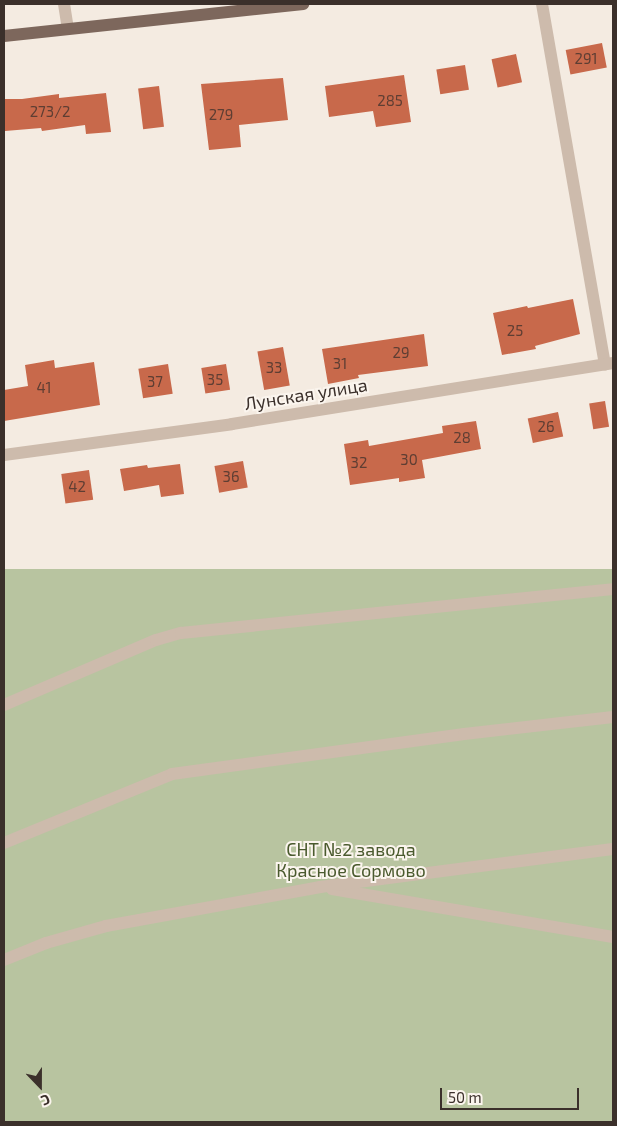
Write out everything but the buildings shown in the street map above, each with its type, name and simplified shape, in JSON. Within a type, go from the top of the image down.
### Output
[{"type":"main road","points":[[4,36],[303,4]]},
{"type":"street","points":[[64,4],[68,29]]},
{"type":"street","points":[[542,4],[609,364]]},
{"type":"street","name":"Лунская улица","points":[[4,455],[232,424],[609,364]]},
{"type":"street","points":[[4,705],[156,640],[181,633],[613,589]]},
{"type":"street","points":[[4,843],[172,774],[464,734],[613,717]]},
{"type":"street","points":[[4,960],[46,943],[106,926],[320,887],[613,849]]},
{"type":"street","points":[[320,887],[613,937]]},
{"type":"green space","name":"СНТ №2 завода Красное Сормово","points":[[4,569],[613,569],[613,1122],[4,1122]]}]
